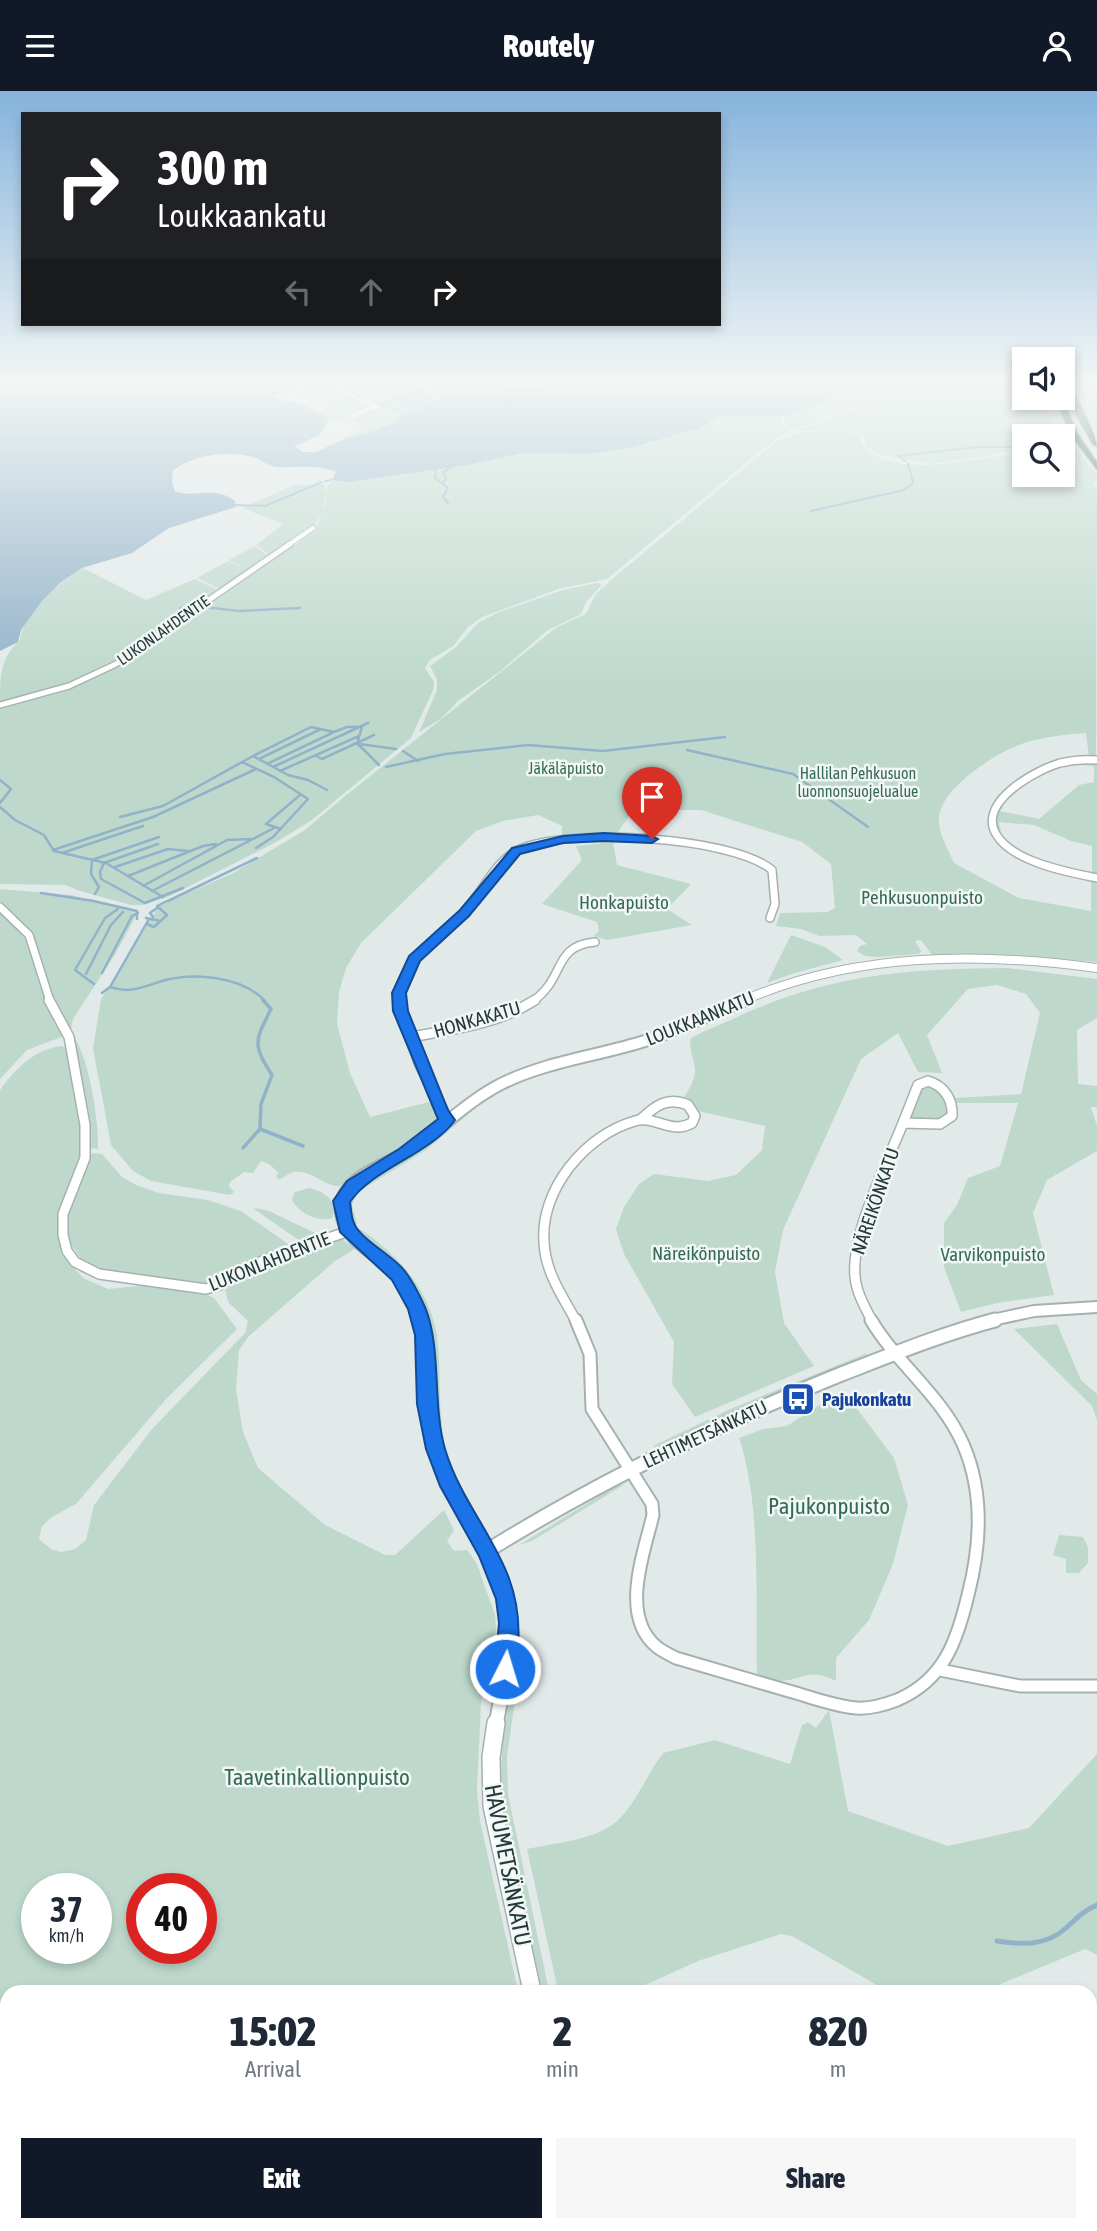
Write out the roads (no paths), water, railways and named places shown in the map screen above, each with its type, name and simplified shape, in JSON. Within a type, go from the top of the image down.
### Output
[{"type":"street","name":"LUKONLAHDENTIE","points":[[0,705],[69,686],[116,664],[313,528]]},
{"type":"street","points":[[1097,760],[1045,766],[1003,795],[993,808],[991,820],[1002,840],[1015,852],[1053,869],[1097,878]]},
{"type":"street","points":[[448,1120],[441,1112],[411,1037],[399,1001],[401,986],[412,962],[464,913],[506,861],[520,849],[563,839],[604,837],[674,841],[707,846],[760,862],[772,870],[775,904],[769,918]]},
{"type":"street","name":"LUKONLAHDENTIE","points":[[0,907],[29,935],[46,994],[67,1032],[72,1048],[85,1126],[86,1150],[80,1172],[64,1208],[63,1221],[67,1249],[76,1263],[99,1277],[206,1289],[220,1285],[264,1260],[349,1231]]},
{"type":"street","name":"HONKAKATU","points":[[411,1037],[493,1019],[528,1005],[555,981],[567,951],[578,944],[596,941]]},
{"type":"street","name":"LOUKKAANKATU","points":[[349,1231],[342,1214],[343,1198],[358,1181],[404,1153],[485,1093],[527,1073],[659,1037],[753,996],[819,975],[882,963],[951,957],[1039,961],[1097,968]]},
{"type":"street","name":"NÄREIKÖNKATU","points":[[897,1353],[864,1306],[858,1291],[854,1265],[857,1247],[903,1123],[918,1084],[924,1081],[939,1084],[952,1106],[953,1113],[949,1120],[940,1123],[903,1123]]},
{"type":"street","points":[[640,1120],[678,1129],[692,1123],[695,1116],[688,1105],[668,1100],[658,1103],[640,1120],[600,1140],[569,1167],[550,1200],[544,1239],[548,1264],[590,1353],[589,1396],[592,1409],[646,1491],[653,1510],[636,1606],[643,1632],[656,1649],[676,1658],[768,1686],[860,1708],[907,1695],[940,1670],[954,1642],[970,1589],[979,1535],[978,1491],[970,1461],[958,1433],[897,1353]]},
{"type":"street","name":"HAVUMETSÄNKATU","points":[[349,1231],[398,1275],[416,1308],[424,1335],[427,1404],[436,1449],[454,1495],[487,1551],[506,1599],[509,1623],[491,1763],[491,1795],[531,1985]]},
{"type":"street","name":"LEHTIMETSÄNKATU","points":[[487,1551],[631,1469],[732,1420],[897,1353],[972,1324],[1018,1313],[1097,1307]]},
{"type":"street","points":[[940,1670],[1020,1686],[1097,1686]]},
{"type":"water","points":[[0,484],[172,484],[175,491],[182,493],[219,494],[235,501],[236,507],[169,528],[132,553],[82,568],[60,583],[41,602],[21,630],[18,642],[0,651]]},
{"type":"waterway","points":[[236,505],[265,506],[318,484]]},
{"type":"waterway","points":[[443,484],[448,488],[443,497],[448,503]]},
{"type":"waterway","points":[[811,511],[904,490],[912,484]]},
{"type":"waterway","points":[[204,607],[239,611],[300,608]]},
{"type":"waterway","points":[[180,608],[192,608]]},
{"type":"waterway","points":[[359,727],[368,723]]},
{"type":"waterway","points":[[253,756],[311,727],[321,729]]},
{"type":"waterway","points":[[321,729],[334,732],[347,727],[359,727]]},
{"type":"waterway","points":[[273,767],[359,727]]},
{"type":"waterway","points":[[357,743],[362,727],[359,727]]},
{"type":"waterway","points":[[259,759],[321,729]]},
{"type":"waterway","points":[[267,764],[332,733]]},
{"type":"waterway","points":[[357,743],[374,735]]},
{"type":"waterway","points":[[280,771],[359,736]]},
{"type":"waterway","points":[[417,760],[445,754],[528,745],[603,751],[725,737]]},
{"type":"waterway","points":[[316,756],[322,759],[357,743]]},
{"type":"waterway","points":[[358,744],[379,765]]},
{"type":"waterway","points":[[359,744],[396,749]]},
{"type":"waterway","points":[[687,750],[793,774],[868,827]]},
{"type":"waterway","points":[[403,751],[417,760]]},
{"type":"waterway","points":[[242,762],[253,756]]},
{"type":"waterway","points":[[253,756],[267,764]]},
{"type":"waterway","points":[[386,767],[417,760]]},
{"type":"waterway","points":[[120,817],[163,806],[242,762]]},
{"type":"waterway","points":[[242,762],[274,777],[308,799],[281,829]]},
{"type":"waterway","points":[[267,764],[273,767]]},
{"type":"waterway","points":[[273,767],[280,771]]},
{"type":"waterway","points":[[53,850],[153,817],[256,769]]},
{"type":"waterway","points":[[280,771],[327,790]]},
{"type":"waterway","points":[[0,780],[11,789],[0,803]]},
{"type":"waterway","points":[[281,829],[266,824],[300,795]]},
{"type":"waterway","points":[[0,807],[15,820],[44,835],[53,850]]},
{"type":"waterway","points":[[62,853],[143,826]]},
{"type":"waterway","points":[[153,891],[274,828]]},
{"type":"waterway","points":[[256,848],[281,829]]},
{"type":"waterway","points":[[92,860],[159,837]]},
{"type":"waterway","points":[[144,886],[227,840],[250,839]]},
{"type":"waterway","points":[[105,863],[158,844]]},
{"type":"waterway","points":[[128,876],[203,846],[216,844]]},
{"type":"waterway","points":[[115,867],[168,849],[188,851]]},
{"type":"waterway","points":[[53,850],[62,853]]},
{"type":"waterway","points":[[62,853],[92,860]]},
{"type":"waterway","points":[[168,901],[257,858]]},
{"type":"waterway","points":[[92,860],[105,863]]},
{"type":"waterway","points":[[92,860],[91,874],[99,887],[95,894]]},
{"type":"waterway","points":[[105,863],[144,886]]},
{"type":"waterway","points":[[105,863],[100,872],[101,879],[145,903],[162,896]]},
{"type":"waterway","points":[[144,886],[153,891]]},
{"type":"waterway","points":[[162,896],[183,888]]},
{"type":"waterway","points":[[153,891],[162,896]]},
{"type":"waterway","points":[[41,893],[87,900]]},
{"type":"waterway","points":[[89,900],[137,911],[137,914]]},
{"type":"waterway","points":[[147,924],[154,927],[167,915],[157,906],[167,901]]},
{"type":"waterway","points":[[153,917],[150,913],[157,908]]},
{"type":"waterway","points":[[94,984],[75,970],[105,918],[118,909]]},
{"type":"waterway","points":[[86,974],[111,925],[123,912]]},
{"type":"waterway","points":[[102,973],[132,916],[137,914]]},
{"type":"waterway","points":[[137,914],[137,919]]},
{"type":"waterway","points":[[146,918],[160,921]]},
{"type":"waterway","points":[[110,987],[149,919]]},
{"type":"waterway","points":[[110,987],[130,990],[175,978],[216,978],[243,986],[265,1001]]},
{"type":"waterway","points":[[102,993],[110,987]]},
{"type":"waterway","points":[[260,1129],[261,1104],[272,1075],[261,1056],[258,1042],[271,1009],[263,1000]]},
{"type":"waterway","points":[[243,1148],[260,1129]]},
{"type":"waterway","points":[[260,1129],[303,1146]]},
{"type":"waterway","points":[[997,1941],[1042,1941],[1058,1934],[1084,1912],[1097,1905]]},
{"type":"place","name":"Pajukonkatu","points":[[798,1399]]},
{"type":"park label","name":"Jäkäläpuisto","points":[[566,768]]},
{"type":"park label","name":"Hallilan Pehkusuon luonnonsuojelualue","points":[[858,782]]},
{"type":"park label","name":"Pehkusuonpuisto","points":[[922,897]]},
{"type":"park label","name":"Honkapuisto","points":[[624,902]]},
{"type":"park label","name":"Näreikönpuisto","points":[[706,1253]]},
{"type":"park label","name":"Varvikonpuisto","points":[[993,1254]]},
{"type":"park label","name":"Pajukonpuisto","points":[[829,1506]]},
{"type":"park label","name":"Taavetinkallionpuisto","points":[[317,1777]]}]
